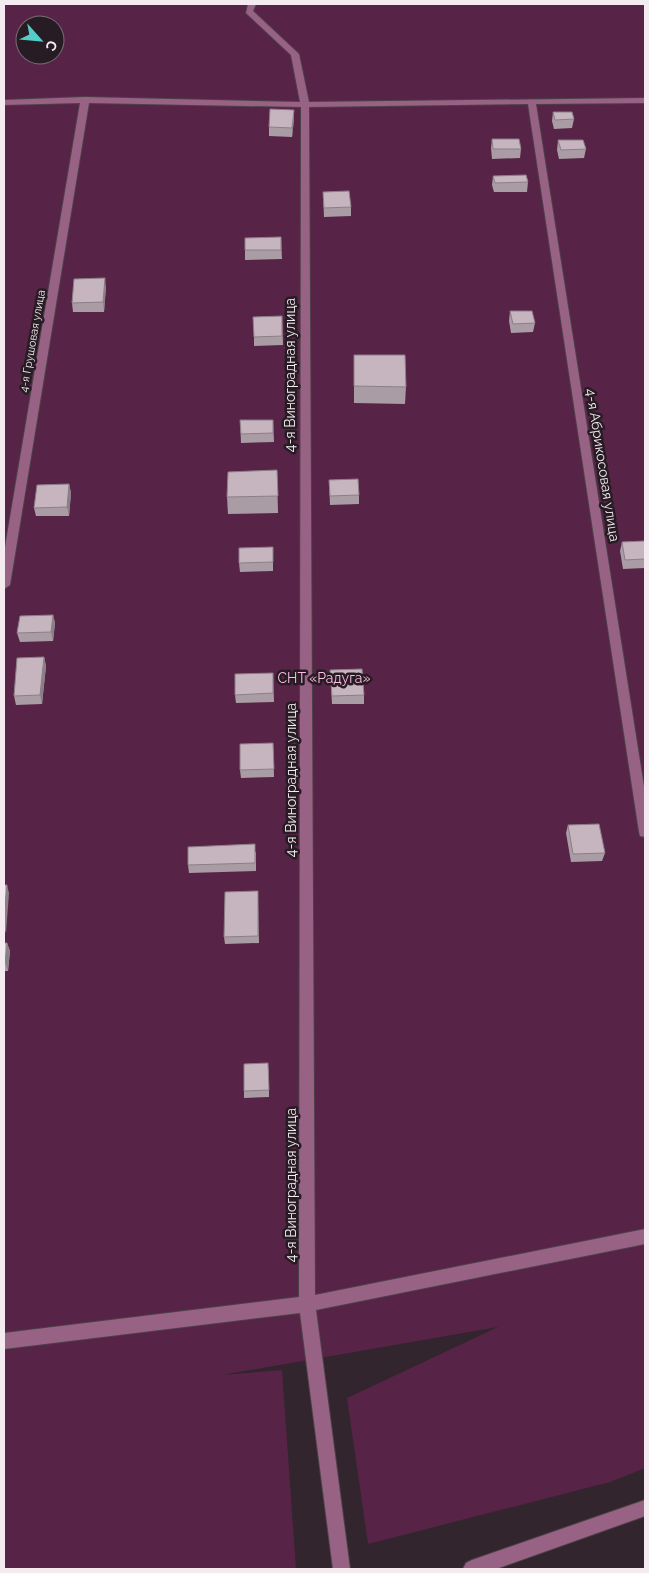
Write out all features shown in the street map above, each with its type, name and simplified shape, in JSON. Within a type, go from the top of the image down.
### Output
[{"type":"street","name":"4-я Виноградная улица","points":[[252,4],[249,11],[295,54],[305,105],[306,1304],[342,1569]]},
{"type":"street","points":[[4,102],[85,100],[305,105],[645,100]]},
{"type":"street","name":"4-я Грушовая улица","points":[[4,585],[85,100]]},
{"type":"street","name":"4-я Абрикосовая улица","points":[[532,102],[645,832]]},
{"type":"street","points":[[4,1341],[306,1304],[645,1236]]},
{"type":"street","points":[[472,1569],[645,1508]]},
{"type":"green space","name":"СНТ «Радуга»","points":[[4,4],[645,4],[645,1468],[610,1482],[368,1544],[347,1398],[498,1327],[222,1375],[282,1370],[296,1569],[4,1569]]},
{"type":"building","points":[[270,109],[294,110],[292,128],[269,127]]},
{"type":"building","points":[[553,112],[572,112],[574,119],[555,120]]},
{"type":"building","points":[[492,139],[519,139],[521,149],[493,149]]},
{"type":"building","points":[[558,140],[583,140],[586,149],[561,150]]},
{"type":"building","points":[[526,175],[528,182],[495,183],[493,176]]},
{"type":"building","points":[[349,191],[351,207],[324,208],[323,192]]},
{"type":"building","points":[[281,237],[281,250],[245,250],[245,238]]},
{"type":"building","points":[[105,278],[103,302],[72,303],[74,279]]},
{"type":"building","points":[[510,311],[532,311],[535,323],[513,324]]},
{"type":"building","points":[[282,316],[282,336],[254,337],[253,317]]},
{"type":"building","points":[[354,355],[405,355],[406,387],[354,386]]},
{"type":"building","points":[[240,420],[273,420],[273,433],[241,434]]},
{"type":"building","points":[[277,470],[278,496],[227,497],[228,472]]},
{"type":"building","points":[[358,479],[359,495],[330,496],[329,480]]},
{"type":"building","points":[[69,484],[67,507],[34,508],[37,485]]},
{"type":"building","points":[[645,541],[645,559],[625,560],[622,542]]},
{"type":"building","points":[[273,547],[273,562],[239,563],[239,548]]},
{"type":"building","points":[[53,615],[51,632],[17,633],[20,616]]},
{"type":"building","points":[[44,657],[40,695],[14,696],[17,658]]},
{"type":"building","points":[[362,669],[364,695],[332,696],[330,670]]},
{"type":"building","points":[[273,673],[273,693],[235,695],[235,674]]},
{"type":"building","points":[[273,743],[274,769],[240,770],[240,744]]},
{"type":"building","points":[[599,824],[605,853],[573,854],[568,825]]},
{"type":"building","points":[[255,844],[255,863],[188,865],[188,847]]},
{"type":"building","points":[[4,885],[7,885],[4,916]]},
{"type":"building","points":[[258,891],[258,936],[224,937],[225,892]]},
{"type":"building","points":[[4,943],[7,943],[5,963],[4,963]]},
{"type":"building","points":[[268,1063],[269,1090],[244,1091],[244,1064]]}]
